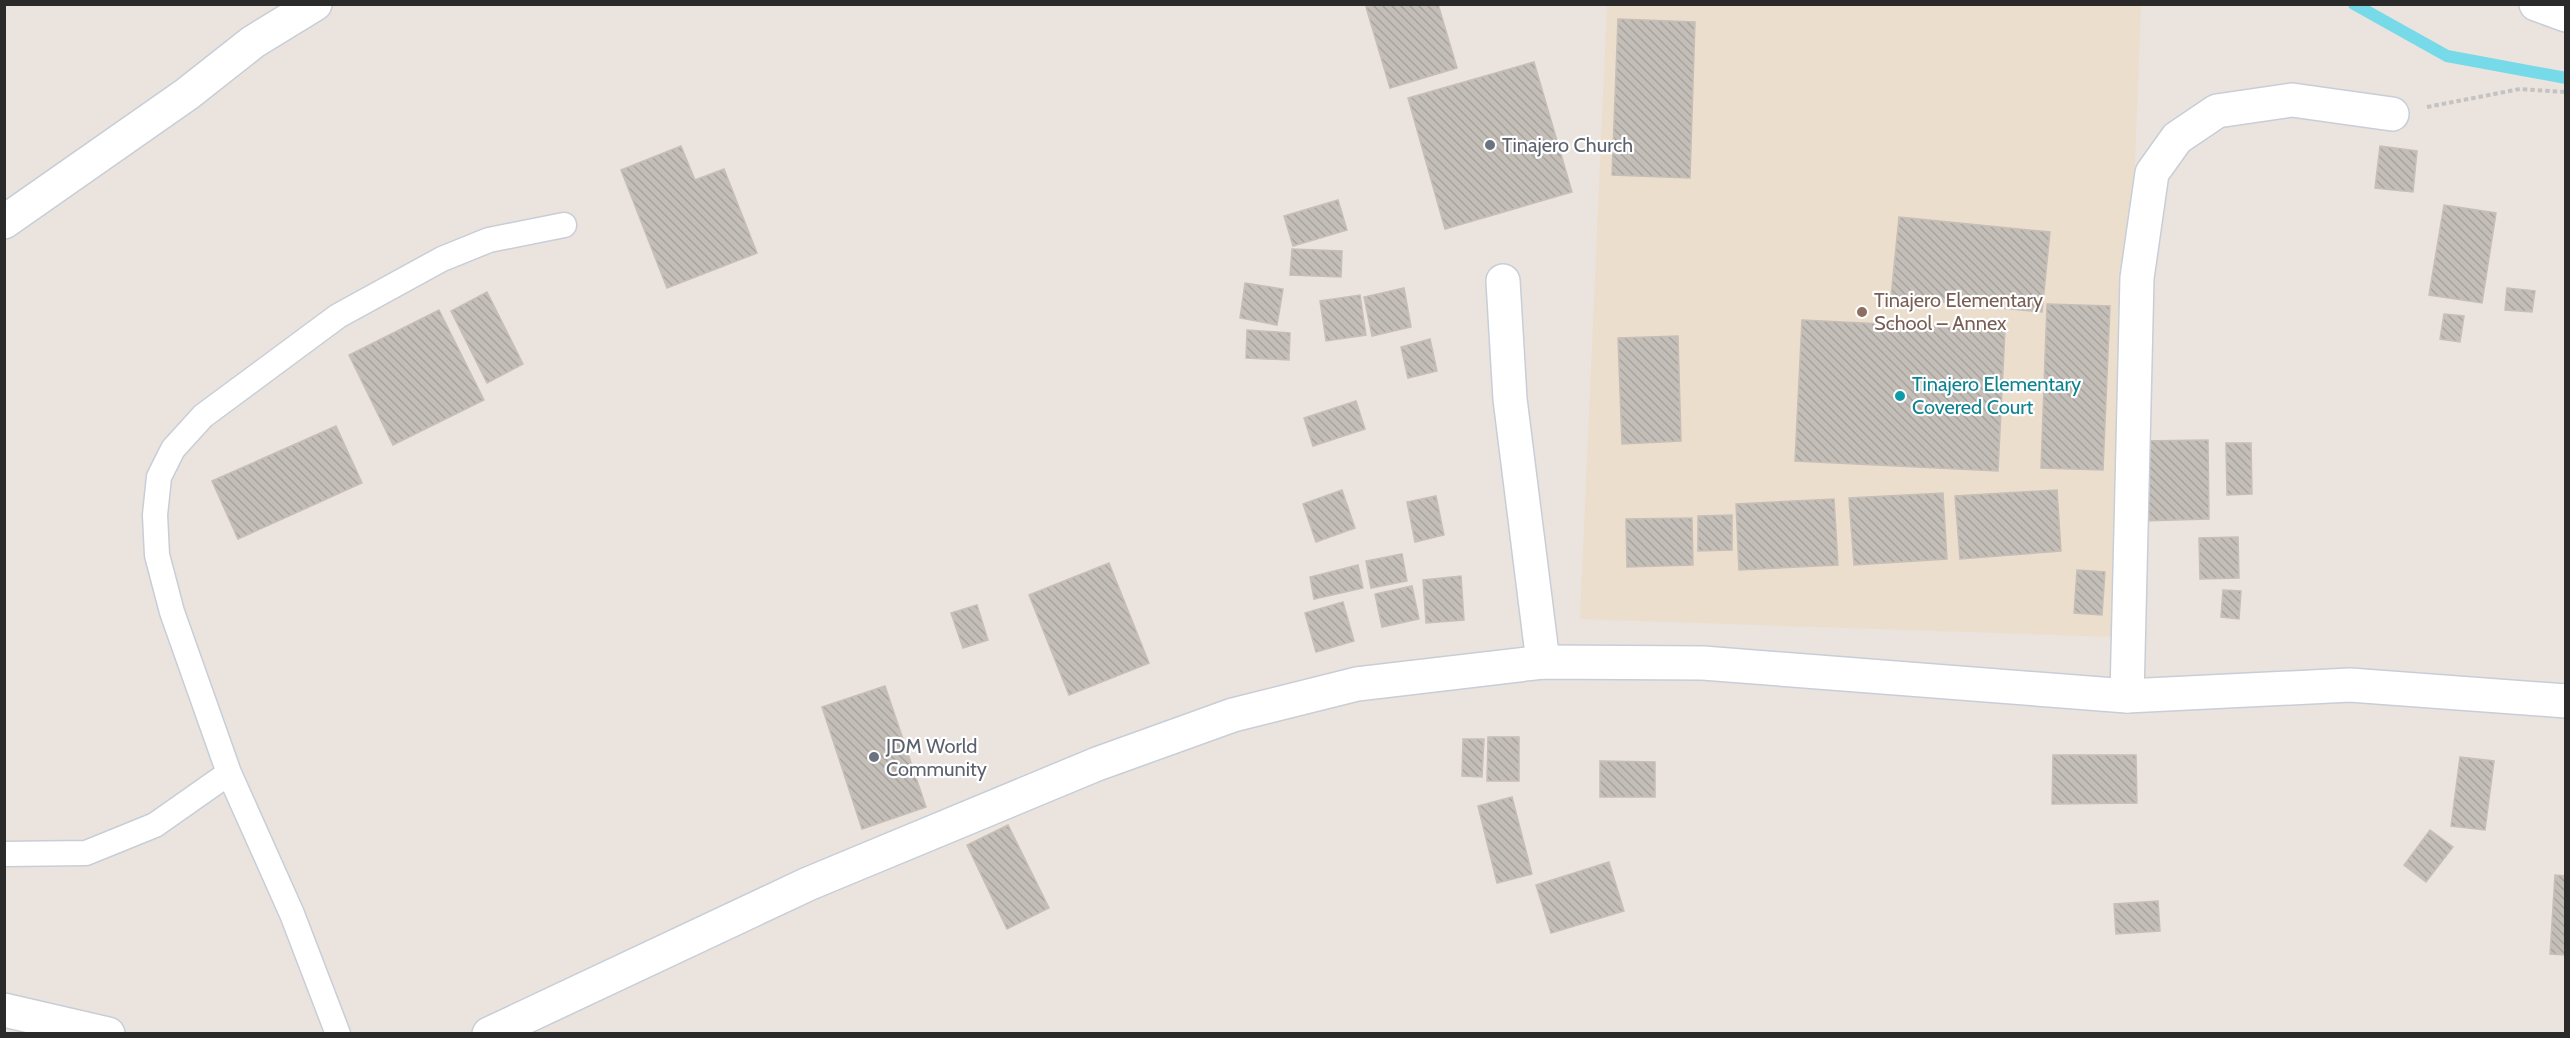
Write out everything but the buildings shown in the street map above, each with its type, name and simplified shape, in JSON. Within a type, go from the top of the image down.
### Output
[{"type":"street","points":[[4,222],[187,94],[253,42],[315,4]]},
{"type":"street","points":[[2536,4],[2565,15]]},
{"type":"street","points":[[2127,696],[2137,278],[2152,173],[2177,138],[2217,111],[2292,100],[2392,114]]},
{"type":"street","points":[[1503,281],[1510,399],[1544,662]]},
{"type":"street","points":[[489,1034],[808,884],[1097,764],[1223,719],[1357,684],[1544,662],[1703,663],[2127,696],[2350,685],[2565,701]]},
{"type":"street","points":[[4,1010],[108,1034]]},
{"type":"lane","points":[[338,1034],[292,914],[229,773],[172,612],[157,555],[155,514],[159,477],[173,450],[203,416],[338,316],[442,259],[480,243],[564,225]]},
{"type":"lane","points":[[4,854],[86,853],[155,825],[229,773]]},
{"type":"path","points":[[2392,114],[2520,88],[2565,92]]},
{"type":"shaded area","name":"Tinajero Elementary School – Annex","points":[[1607,5],[2141,5],[2117,637],[1580,619]]},
{"type":"waterway","points":[[2354,4],[2447,56],[2566,78]]},
{"type":"place","name":"Tinajero Church","points":[[1490,145]]},
{"type":"place","name":"Tinajero Elementary School – Annex","points":[[1862,312]]},
{"type":"place","name":"Tinajero Elementary Covered Court","points":[[1900,396]]},
{"type":"place","name":"JDM World Community","points":[[874,757]]}]
